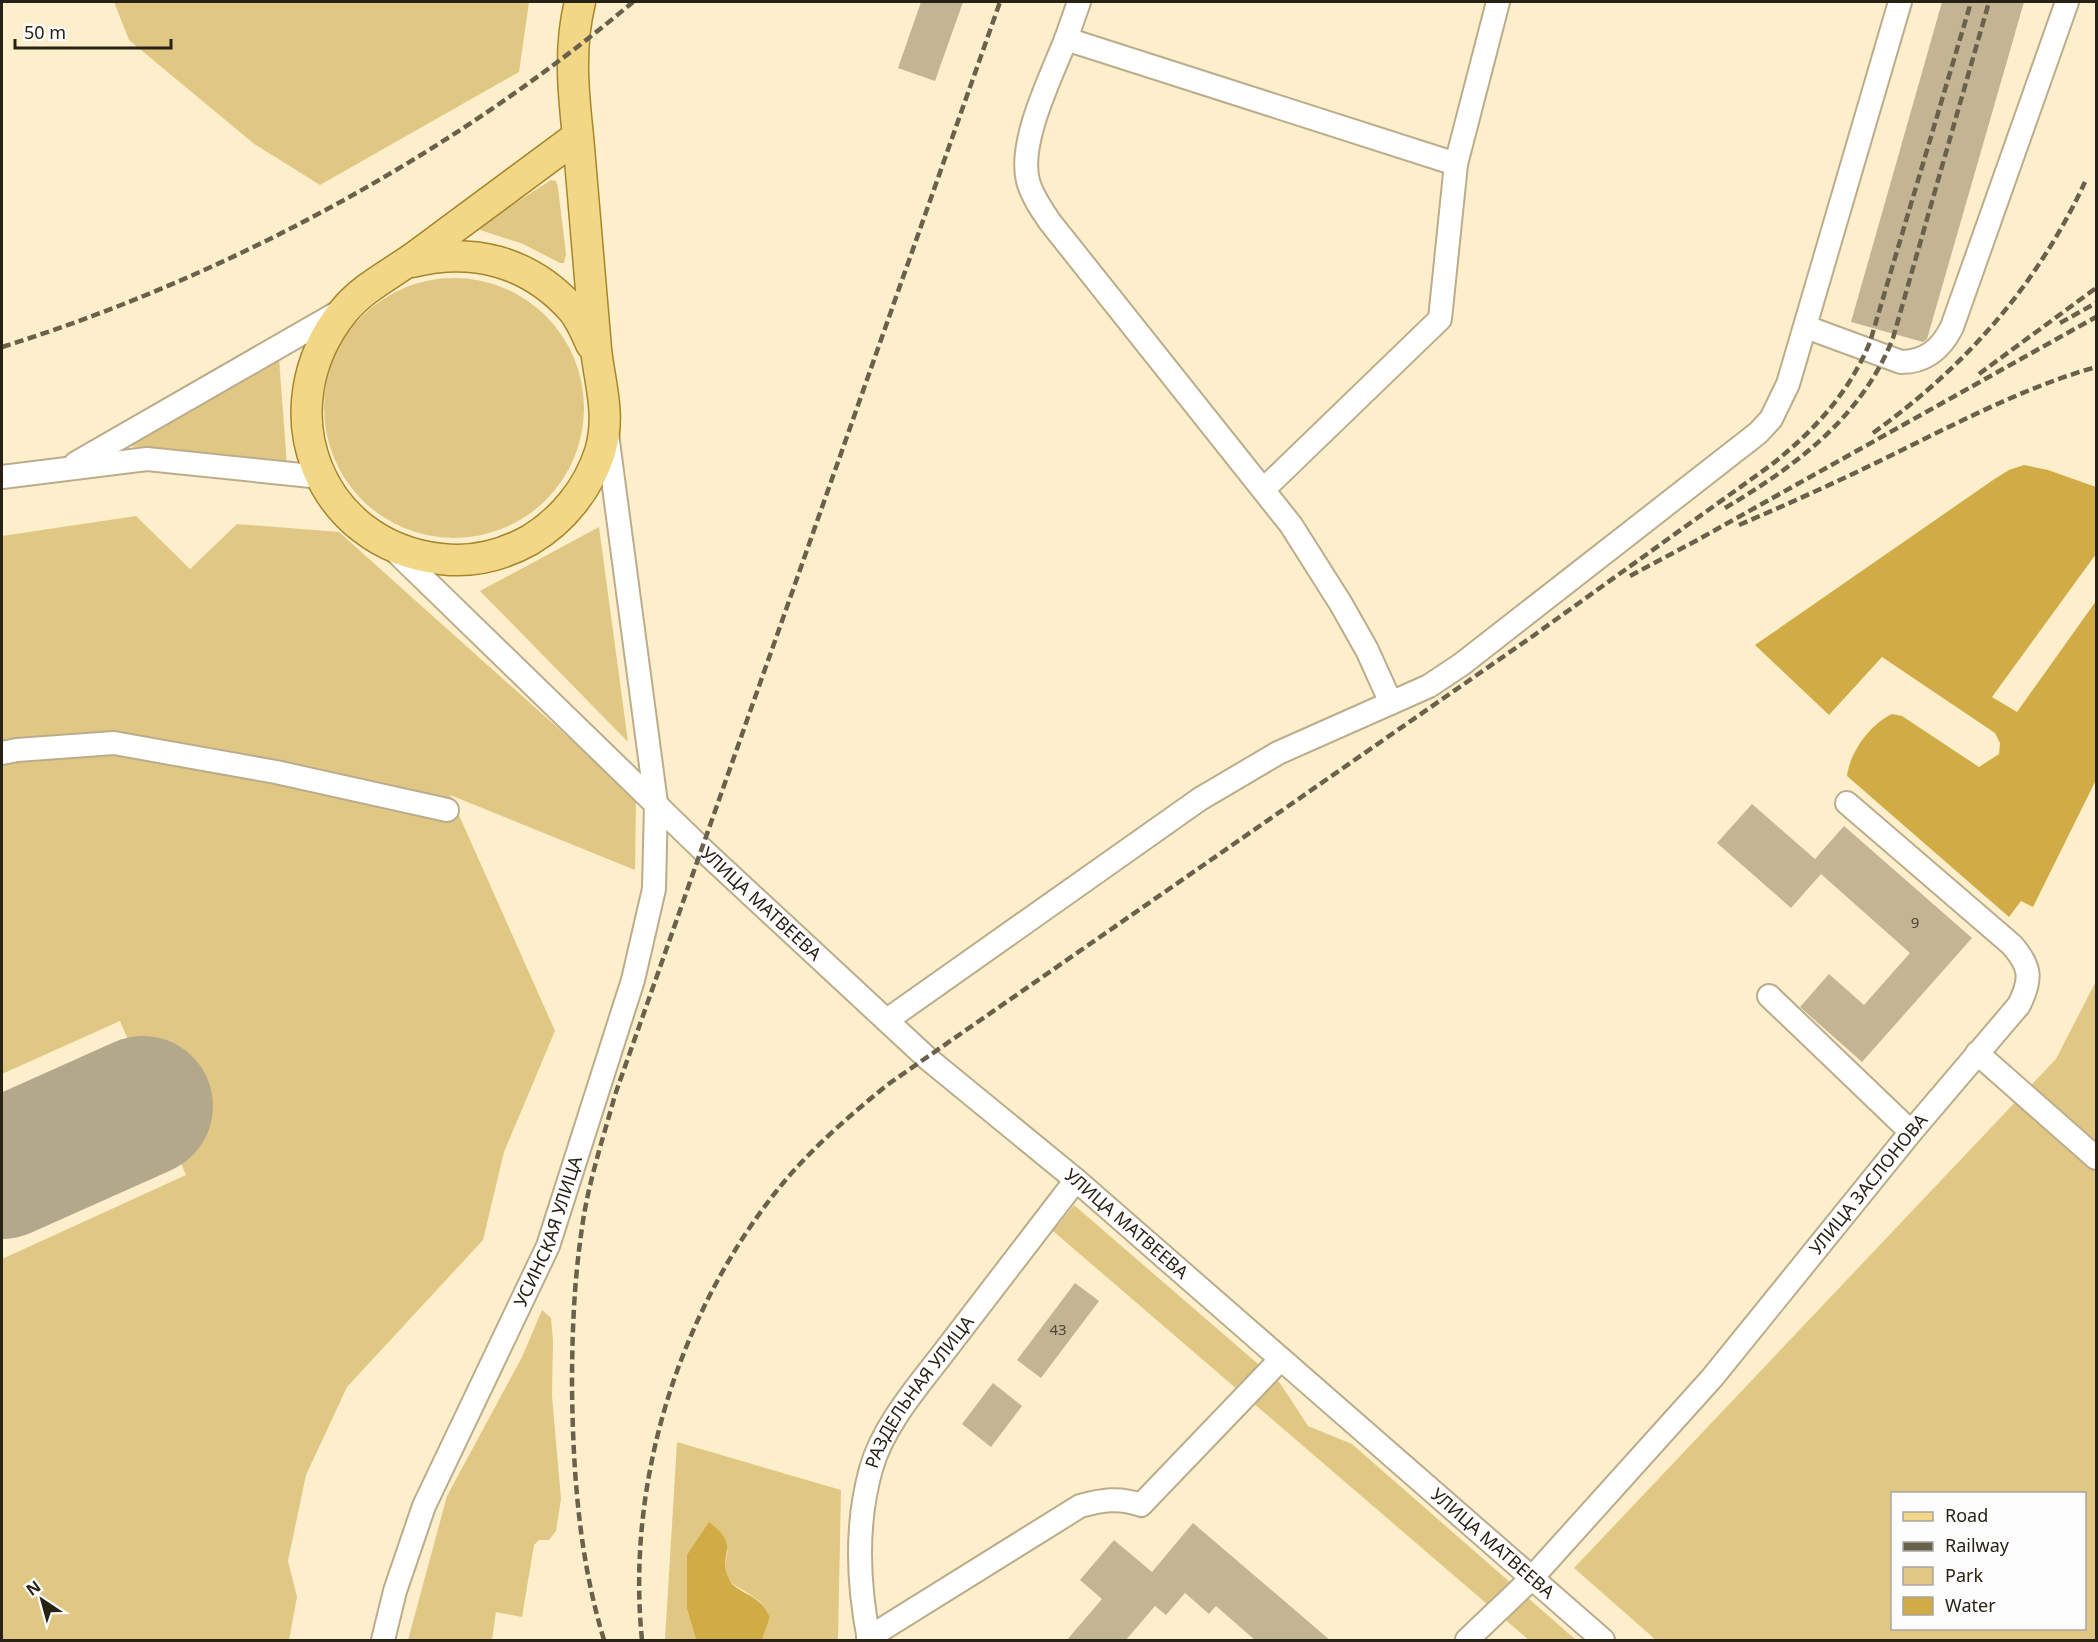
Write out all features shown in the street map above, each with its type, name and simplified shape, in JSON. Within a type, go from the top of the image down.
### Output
[{"type":"main road","points":[[578,136],[371,286],[345,309],[324,338],[311,369],[305,404],[308,438],[321,477],[336,501],[363,529],[391,546],[422,557],[454,561],[488,557],[518,547],[546,531],[570,507],[588,481],[600,450],[605,421],[604,393],[597,354],[572,50],[580,2]]},
{"type":"main road","points":[[404,264],[432,257],[462,256],[488,258],[510,265],[533,276],[572,309],[597,354]]},
{"type":"street","points":[[1079,2],[1031,131],[1025,156],[1028,181],[1038,204],[1291,525],[1367,650],[1391,703]]},
{"type":"street","points":[[1264,489],[1440,319],[1456,164],[1498,2]]},
{"type":"street","points":[[887,1020],[1217,788],[1278,753],[1428,686],[1462,664],[1758,433],[1771,419],[1788,384],[1900,2]]},
{"type":"street","points":[[1806,327],[1901,362],[1917,361],[1936,351],[1942,345],[1952,327],[2067,2]]},
{"type":"street","points":[[1065,39],[1456,164]]},
{"type":"street","points":[[67,469],[345,309]]},
{"type":"street","name":"УСИНСКАЯ УЛИЦА","points":[[383,1641],[395,1591],[424,1506],[548,1246],[633,980],[654,889],[656,803],[605,421]]},
{"type":"street","points":[[2,477],[147,459],[321,477]]},
{"type":"street","name":"УЛИЦА МАТВЕЕВА","points":[[391,546],[703,850],[927,1058],[1076,1180],[1603,1641]]},
{"type":"street","points":[[2,753],[114,743],[276,772],[447,810]]},
{"type":"street","name":"УЛИЦА ЗАСЛОНОВА","points":[[1467,1641],[1532,1579],[1712,1378],[1911,1132],[2019,1005],[2026,991],[2028,977],[2024,959],[2012,945],[1847,803]]},
{"type":"street","points":[[1769,996],[1911,1132]]},
{"type":"street","points":[[1977,1053],[2097,1158]]},
{"type":"street","name":"РАЗДЕЛЬНАЯ УЛИЦА","points":[[868,1640],[858,1545],[863,1504],[872,1467],[890,1426],[1076,1180]]},
{"type":"street","points":[[868,1640],[1080,1506],[1116,1499],[1128,1500],[1141,1505],[1281,1359]]},
{"type":"green space","points":[[114,2],[529,2],[519,72],[320,185],[253,143],[129,40]]},
{"type":"green space","points":[[551,180],[556,181],[558,188],[566,254],[564,263],[523,244],[480,230],[480,226]]},
{"type":"green space","points":[[441,278],[467,278],[492,283],[515,293],[537,307],[555,325],[569,347],[579,370],[584,408],[579,446],[569,469],[555,491],[537,509],[515,523],[492,533],[467,538],[441,538],[416,533],[393,523],[371,509],[353,491],[339,469],[329,446],[324,421],[324,395],[329,370],[339,347],[353,325],[371,307],[393,293],[416,283]]},
{"type":"green space","points":[[279,359],[287,465],[130,446]]},
{"type":"green space","points":[[136,516],[190,569],[237,524],[339,532],[636,798],[635,870],[450,795],[555,1031],[504,1152],[483,1240],[347,1387],[306,1475],[288,1561],[297,1597],[289,1640],[2,1640],[2,1259],[186,1175],[120,1021],[2,1074],[2,536]]},
{"type":"green space","points":[[599,527],[628,742],[480,591]]},
{"type":"green space","points":[[2096,981],[2096,1640],[1656,1640],[1574,1568],[2056,1059]]},
{"type":"green space","points":[[1074,1205],[1280,1383],[1308,1426],[1352,1444],[1576,1640],[1529,1640],[1053,1231]]},
{"type":"green space","points":[[542,1310],[551,1318],[552,1396],[561,1499],[556,1531],[549,1540],[539,1540],[534,1545],[522,1617],[496,1612],[492,1640],[408,1640],[447,1496],[522,1357]]},
{"type":"green space","points":[[677,1442],[841,1490],[838,1640],[762,1640],[770,1617],[761,1603],[727,1577],[725,1570],[728,1550],[687,1609],[696,1640],[665,1640]]},
{"type":"water","points":[[2024,465],[2048,470],[2096,487],[2096,554],[1992,697],[2017,712],[2096,601],[2096,780],[2033,907],[2021,901],[2009,917],[1847,776],[1852,758],[1862,740],[1876,725],[1892,714],[1902,716],[1979,767],[1999,754],[2000,743],[1995,733],[1882,657],[1829,715],[1755,645],[1993,480],[2009,470]]},
{"type":"water","points":[[709,1522],[725,1538],[727,1550],[725,1563],[731,1583],[761,1603],[770,1617],[762,1640],[696,1640],[687,1609],[687,1555]]},
{"type":"building","points":[[921,2],[963,2],[935,81],[898,68]]},
{"type":"building","points":[[1942,2],[2024,2],[1927,339],[1923,342],[1851,322]]},
{"type":"building","points":[[1752,804],[1815,859],[1844,826],[1972,938],[1862,1062],[1800,1007],[1829,974],[1864,1005],[1910,953],[1821,874],[1791,908],[1717,843]]},
{"type":"building","points":[[1075,1283],[1099,1301],[1041,1378],[1017,1360]]},
{"type":"building","points":[[993,1383],[1022,1406],[991,1447],[962,1424]]},
{"type":"building","points":[[1193,1523],[1331,1641],[1256,1641],[1216,1606],[1209,1614],[1185,1593],[1166,1615],[1155,1606],[1125,1641],[1066,1641],[1102,1599],[1080,1580],[1114,1540],[1152,1572]]},
{"type":"runway","points":[[2,1169],[143,1106]]},
{"type":"railway","points":[[2,347],[87,318],[171,285],[253,247],[334,205],[413,160],[490,110],[563,58],[633,2]]},
{"type":"railway","points":[[604,1640],[595,1609],[583,1547],[576,1483],[572,1387],[575,1288],[582,1228],[592,1178],[615,1095],[1000,2]]},
{"type":"railway","points":[[642,1640],[639,1581],[642,1522],[651,1462],[666,1404],[686,1347],[711,1293],[741,1241],[787,1178],[842,1123],[887,1085],[1533,636],[1771,465],[1802,439],[1841,394],[1852,378],[1870,342],[1971,2]]},
{"type":"railway","points":[[1725,508],[1777,475],[1824,437],[1864,392],[1880,366],[1893,338],[1989,2]]},
{"type":"railway","points":[[1873,433],[1938,380],[1996,322],[2044,256],[2085,182]]},
{"type":"railway","points":[[1979,374],[2096,288]]},
{"type":"railway","points":[[2060,323],[2096,303]]},
{"type":"railway","points":[[1630,576],[2096,317]]},
{"type":"railway","points":[[1739,525],[1843,479],[1998,404],[2047,383],[2096,367]]}]
